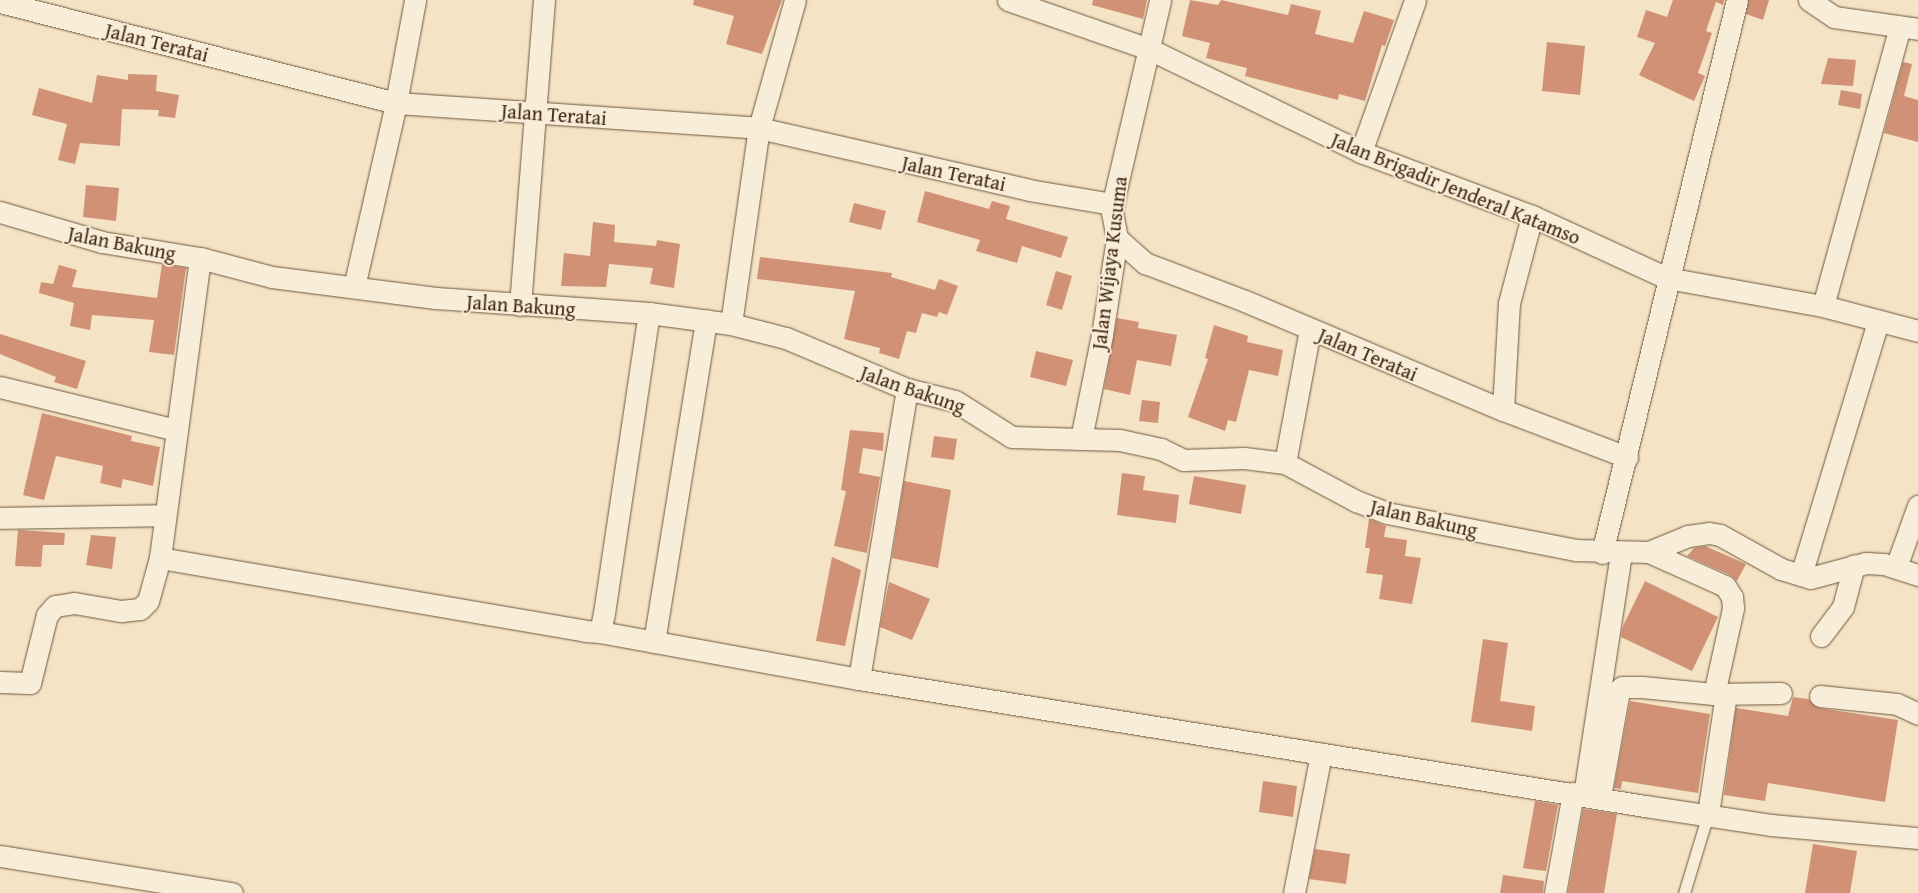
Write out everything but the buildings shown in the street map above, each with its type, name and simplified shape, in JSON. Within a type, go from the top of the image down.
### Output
[{"type":"street","points":[[354,287],[396,103],[415,0]]},
{"type":"street","points":[[520,305],[544,0]]},
{"type":"street","points":[[731,324],[759,128],[795,0]]},
{"type":"street","name":"Jalan Brigadir Jenderal Katamso","points":[[1008,0],[1149,49],[1361,152],[1532,216],[1667,278],[1823,306],[1918,331]]},
{"type":"street","name":"Jalan Wijaya Kusuma","points":[[1081,438],[1102,335],[1116,238],[1113,204],[1160,0]]},
{"type":"street","points":[[1361,152],[1415,0]]},
{"type":"street","points":[[1586,795],[1612,553],[1626,456],[1667,278],[1737,0]]},
{"type":"street","points":[[1809,0],[1834,17],[1909,28],[1823,306]]},
{"type":"street","name":"Jalan Teratai","points":[[0,2],[396,103],[759,128],[1029,190],[1113,204]]},
{"type":"street","name":"Jalan Bakung","points":[[0,212],[102,242],[200,258],[272,277],[520,305],[650,313],[731,324],[786,338],[907,389],[955,401],[1012,437],[1081,438],[1132,442],[1161,449],[1184,460],[1244,458],[1285,463],[1356,501],[1388,513],[1576,550],[1612,553],[1650,552],[1688,536],[1709,533],[1720,535],[1781,569],[1801,575],[1821,578],[1854,565],[1866,563],[1896,567],[1918,575]]},
{"type":"street","points":[[1503,410],[1509,303],[1532,216]]},
{"type":"street","name":"Jalan Teratai","points":[[1116,238],[1145,263],[1503,410],[1626,456]]},
{"type":"street","points":[[0,682],[30,684],[47,615],[55,606],[74,603],[121,611],[140,609],[148,601],[160,558],[200,258]]},
{"type":"street","points":[[600,632],[650,313]]},
{"type":"street","points":[[654,642],[706,320]]},
{"type":"street","points":[[1801,575],[1878,321]]},
{"type":"street","points":[[1285,463],[1310,330]]},
{"type":"street","points":[[0,387],[177,430]]},
{"type":"street","points":[[858,680],[907,389]]},
{"type":"street","points":[[1896,567],[1918,506]]},
{"type":"street","points":[[0,518],[165,515]]},
{"type":"street","points":[[1650,552],[1730,591],[1733,608],[1720,694],[1708,814]]},
{"type":"street","points":[[160,558],[600,632],[858,680],[1321,754],[1771,825],[1918,836]]},
{"type":"street","points":[[1821,636],[1843,607],[1854,565]]},
{"type":"street","points":[[1555,893],[1617,696],[1622,687],[1720,694],[1781,693]]},
{"type":"street","points":[[1820,696],[1897,704],[1918,714]]},
{"type":"street","points":[[1294,893],[1321,754]]},
{"type":"street","points":[[0,856],[232,893]]},
{"type":"lane","points":[[1684,893],[1708,814]]}]
